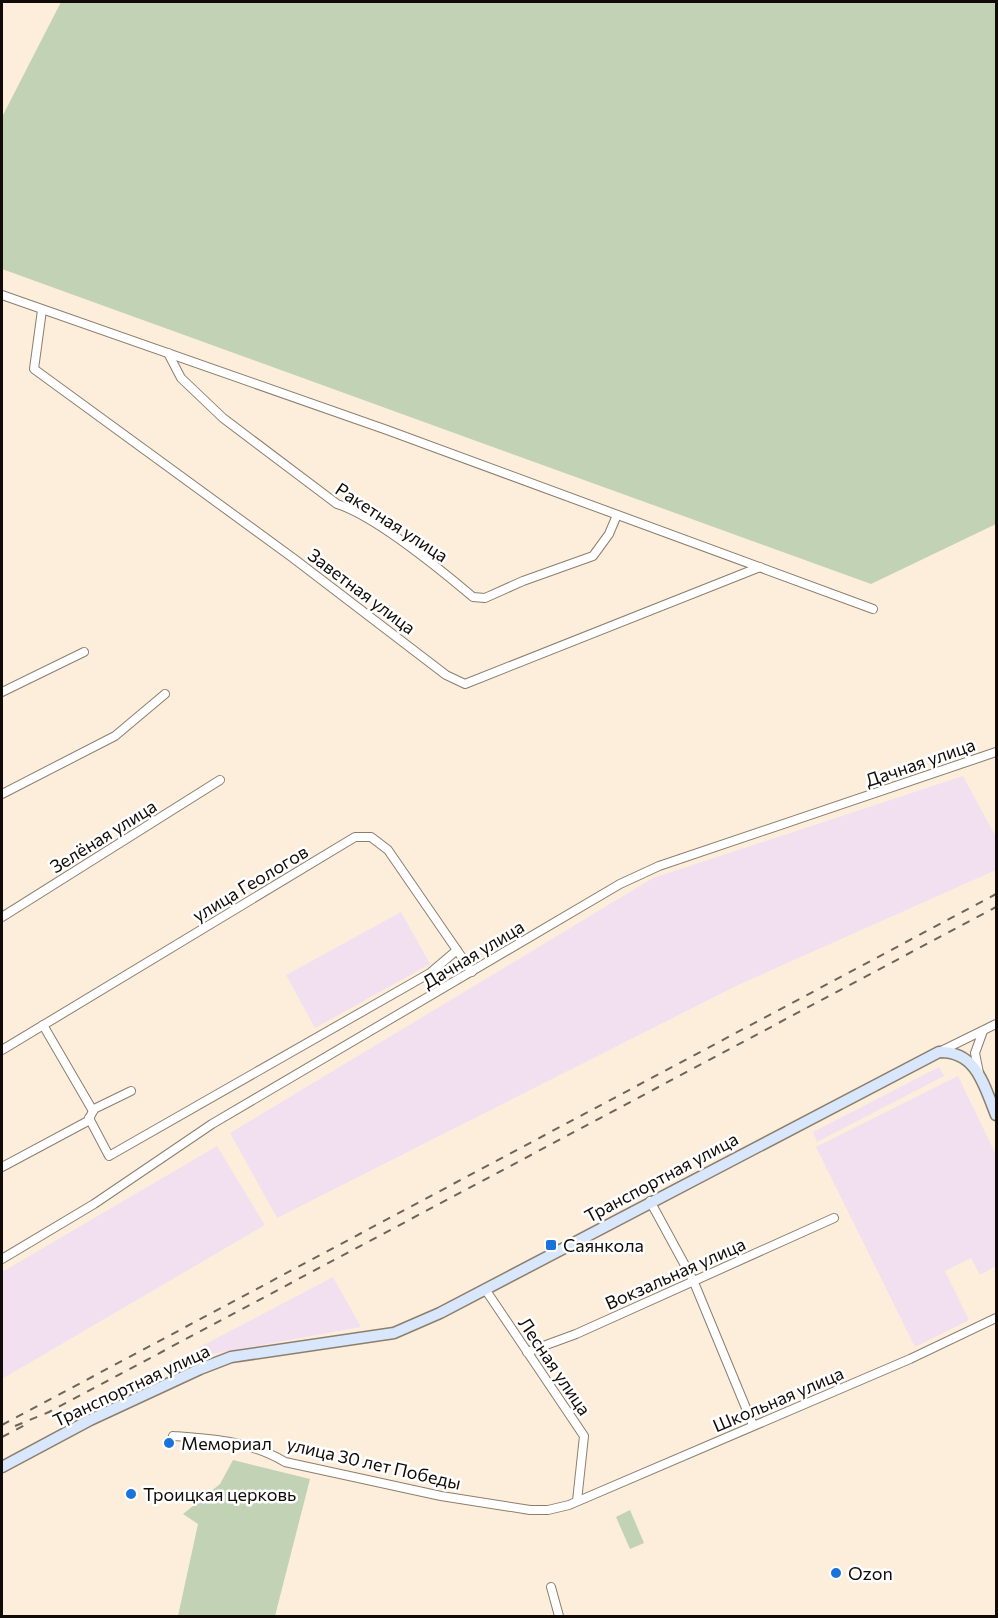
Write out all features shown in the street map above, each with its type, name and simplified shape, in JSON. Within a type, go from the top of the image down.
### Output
[{"type":"street","points":[[2,295],[617,514],[873,609]]},
{"type":"street","name":"Заветная улица","points":[[42,310],[34,369],[321,578],[446,675],[465,684],[760,567]]},
{"type":"street","name":"Ракетная улица","points":[[168,353],[181,378],[223,418],[337,504],[349,508],[374,523],[473,597],[485,598],[523,581],[593,556],[609,534],[617,514]]},
{"type":"street","points":[[2,692],[84,651]]},
{"type":"street","points":[[2,794],[115,736],[165,694]]},
{"type":"street","name":"Дачная улица","points":[[2,1259],[94,1204],[212,1124],[620,884],[658,866],[996,752]]},
{"type":"street","name":"Зелёная улица","points":[[2,917],[220,780]]},
{"type":"street","name":"улица Геологов","points":[[2,1050],[355,837],[371,837],[388,850],[472,972]]},
{"type":"street","points":[[43,1025],[91,1115],[109,1156],[430,974],[457,950]]},
{"type":"street","name":"Транспортная улица","points":[[2,1467],[90,1420],[208,1365],[262,1351],[394,1334],[996,1024]]},
{"type":"street","points":[[983,1031],[975,1053],[980,1074],[996,1115]]},
{"type":"street","points":[[939,1052],[961,1055],[980,1074]]},
{"type":"street","points":[[2,1167],[131,1091]]},
{"type":"street","points":[[650,1201],[693,1280],[753,1425]]},
{"type":"street","name":"Вокзальная улица","points":[[527,1352],[576,1334],[834,1218]]},
{"type":"street","name":"Лесная улица","points":[[485,1289],[584,1436],[573,1503]]},
{"type":"street","name":"Школьная улица","points":[[573,1503],[910,1359],[996,1318]]},
{"type":"street","name":"улица 30 лет Победы","points":[[173,1436],[229,1441],[266,1450],[285,1462],[441,1496],[530,1510],[548,1510],[573,1503]]},
{"type":"street","points":[[551,1587],[559,1617]]},
{"type":"shaded area","points":[[963,776],[996,837],[996,870],[738,985],[277,1218],[230,1133],[653,878]]},
{"type":"shaded area","points":[[401,912],[430,964],[315,1028],[286,975]]},
{"type":"shaded area","points":[[939,1067],[944,1076],[817,1142],[813,1132]]},
{"type":"shaded area","points":[[958,1076],[996,1155],[996,1266],[980,1275],[971,1258],[945,1271],[969,1320],[915,1347],[816,1147]]},
{"type":"shaded area","points":[[217,1146],[265,1225],[2,1379],[2,1272]]},
{"type":"shaded area","points":[[333,1277],[361,1327],[202,1356],[198,1348]]},
{"type":"green space","points":[[61,2],[996,2],[996,524],[871,584],[2,269],[2,117]]},
{"type":"green space","points":[[233,1460],[310,1479],[275,1616],[178,1616],[198,1524],[183,1514],[220,1484]]},
{"type":"green space","points":[[630,1510],[644,1543],[630,1549],[616,1517]]},
{"type":"railway","points":[[2,1425],[996,894]]},
{"type":"railway","points":[[15,1426],[49,1412],[996,907]]},
{"type":"railway","points":[[2,1437],[25,1425]]},
{"type":"place","name":"Саянкола","points":[[551,1245]]},
{"type":"place","name":"Мемориал","points":[[169,1443]]},
{"type":"place","name":"Троицкая церковь","points":[[131,1494]]},
{"type":"place","name":"Ozon","points":[[836,1573]]}]
